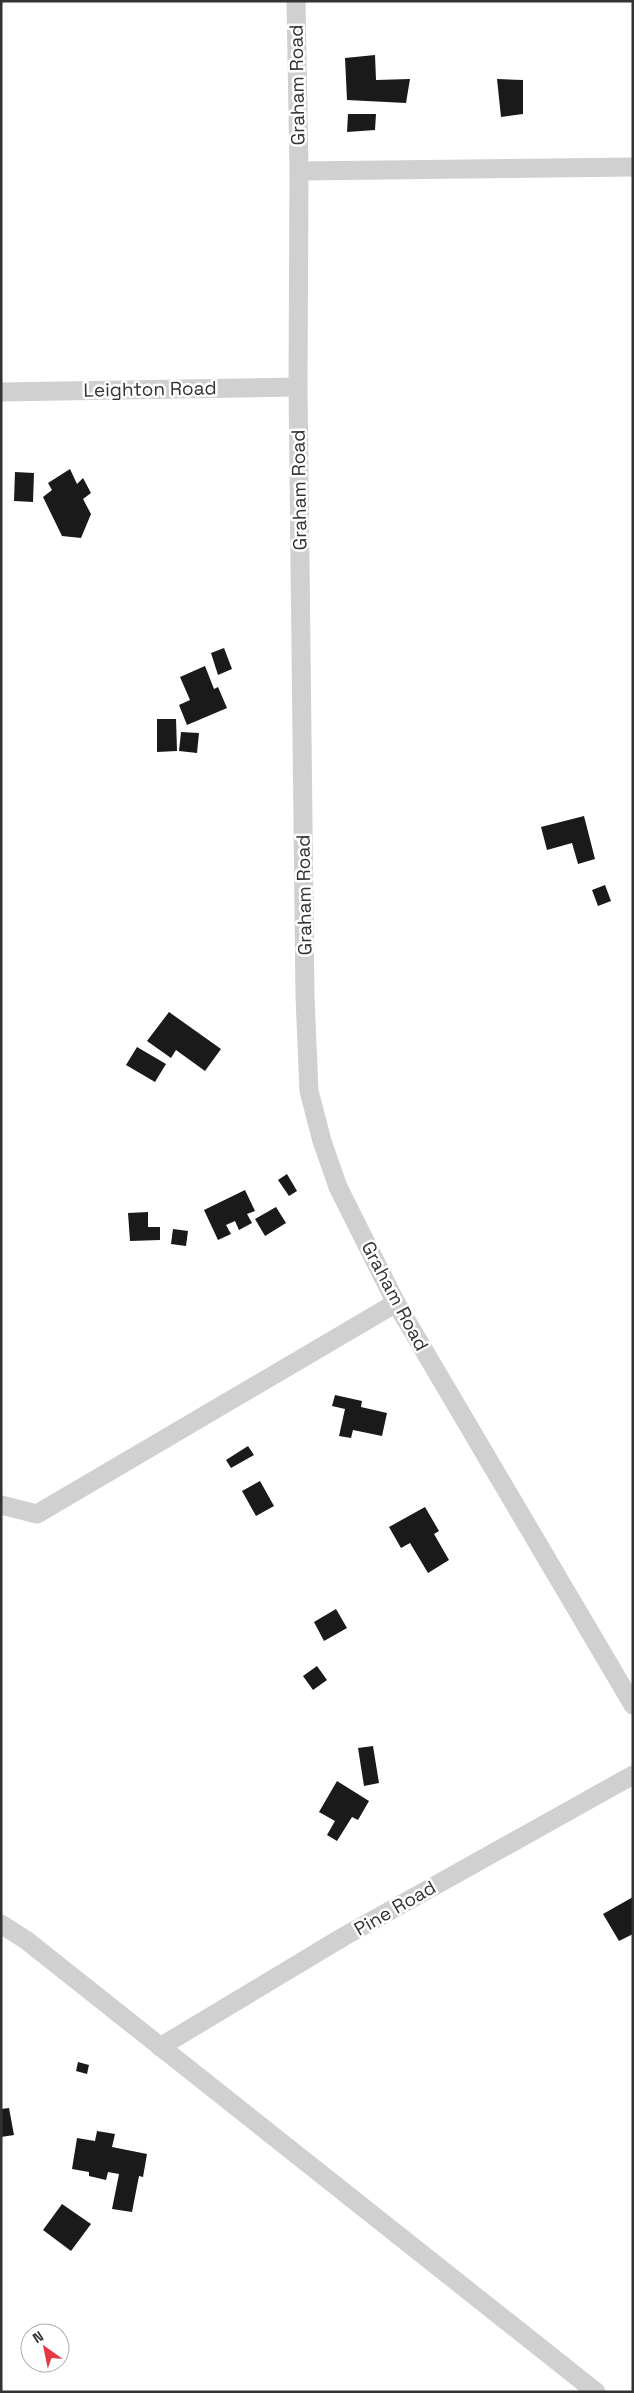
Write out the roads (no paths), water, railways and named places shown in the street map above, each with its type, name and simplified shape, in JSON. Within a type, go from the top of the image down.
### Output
[{"type":"street","name":"Graham Road","points":[[296,1],[305,997],[309,1091],[322,1141],[338,1188],[396,1303],[633,1705]]},
{"type":"street","points":[[299,171],[633,167]]},
{"type":"street","name":"Leighton Road","points":[[1,392],[298,387]]},
{"type":"street","points":[[1,1505],[37,1514],[396,1303]]},
{"type":"street","name":"Pine Road","points":[[160,2047],[352,1932],[633,1775]]},
{"type":"street","points":[[1,1924],[26,1940],[596,2392]]}]
